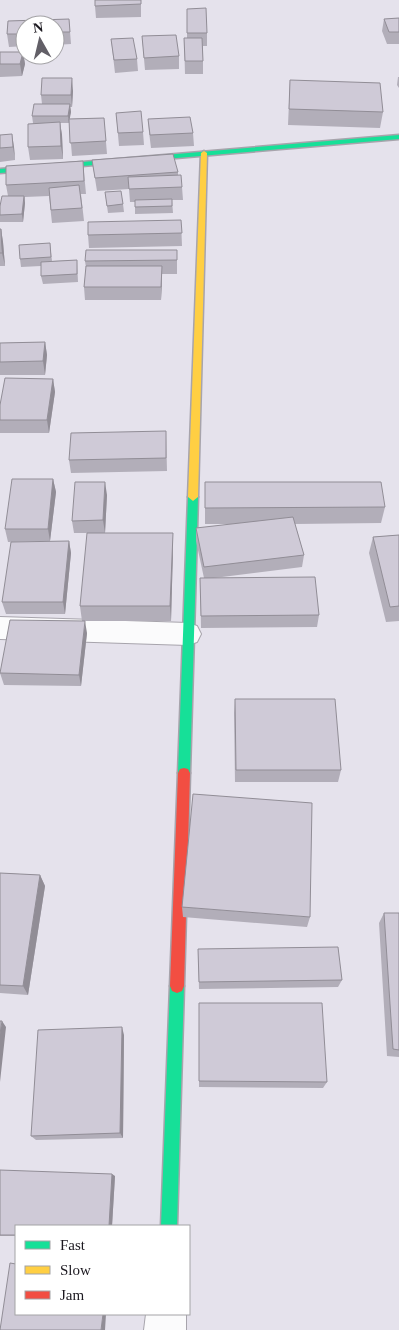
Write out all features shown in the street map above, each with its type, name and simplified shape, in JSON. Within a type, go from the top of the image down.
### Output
[{"type":"street","points":[[0,171],[399,137]]},
{"type":"street","points":[[169,1225],[204,154]]},
{"type":"street","points":[[0,628],[188,634]]},
{"type":"street","points":[[165,1330],[166,1315]]},
{"type":"building","points":[[95,0],[141,0],[141,4],[95,6]]},
{"type":"building","points":[[206,8],[207,33],[187,33],[187,9]]},
{"type":"building","points":[[399,18],[399,32],[389,32],[384,19]]},
{"type":"building","points":[[65,19],[69,19],[70,32],[65,32]]},
{"type":"building","points":[[8,21],[15,21],[15,34],[7,34]]},
{"type":"building","points":[[176,35],[179,56],[144,58],[142,36]]},
{"type":"building","points":[[133,38],[137,59],[114,60],[111,39]]},
{"type":"building","points":[[184,38],[202,38],[203,61],[185,61]]},
{"type":"building","points":[[0,52],[15,52],[15,64],[0,64]]},
{"type":"building","points":[[42,78],[72,78],[71,95],[41,95]]},
{"type":"building","points":[[290,80],[380,83],[383,112],[289,109]]},
{"type":"building","points":[[34,104],[70,104],[68,116],[32,116]]},
{"type":"building","points":[[141,111],[143,132],[118,133],[116,113]]},
{"type":"building","points":[[190,117],[193,133],[150,135],[148,119]]},
{"type":"building","points":[[104,118],[106,141],[70,143],[69,119]]},
{"type":"building","points":[[60,122],[61,146],[28,147],[28,124]]},
{"type":"building","points":[[12,134],[13,147],[0,148],[0,135]]},
{"type":"building","points":[[173,154],[178,172],[95,178],[92,160]]},
{"type":"building","points":[[83,161],[84,181],[6,185],[6,166]]},
{"type":"building","points":[[181,175],[182,187],[129,189],[128,177]]},
{"type":"building","points":[[79,185],[82,208],[51,210],[49,188]]},
{"type":"building","points":[[121,191],[123,204],[107,206],[105,192]]},
{"type":"building","points":[[2,196],[24,196],[22,214],[0,215]]},
{"type":"building","points":[[172,199],[172,206],[135,207],[135,200]]},
{"type":"building","points":[[181,220],[182,233],[88,235],[88,222]]},
{"type":"building","points":[[1,229],[2,253],[0,253]]},
{"type":"building","points":[[50,243],[51,257],[20,259],[19,245]]},
{"type":"building","points":[[86,250],[177,250],[177,260],[85,261]]},
{"type":"building","points":[[77,260],[77,274],[41,276],[41,262]]},
{"type":"building","points":[[86,266],[162,266],[161,287],[84,287]]},
{"type":"building","points":[[45,342],[43,361],[0,362],[0,343]]},
{"type":"building","points":[[5,378],[53,379],[47,420],[0,420],[0,405]]},
{"type":"building","points":[[166,431],[166,458],[69,460],[71,433]]},
{"type":"building","points":[[12,479],[53,479],[48,529],[5,529]]},
{"type":"building","points":[[75,482],[105,482],[103,520],[72,521]]},
{"type":"building","points":[[205,482],[381,482],[385,507],[205,508]]},
{"type":"building","points":[[293,517],[304,555],[204,567],[196,528]]},
{"type":"building","points":[[87,533],[173,533],[170,606],[80,606]]},
{"type":"building","points":[[399,535],[399,606],[390,607],[373,537]]},
{"type":"building","points":[[69,541],[63,602],[2,602],[11,542]]},
{"type":"building","points":[[315,577],[319,615],[201,616],[200,578]]},
{"type":"building","points":[[10,620],[85,621],[79,675],[0,673]]},
{"type":"building","points":[[235,699],[335,699],[341,770],[236,770]]},
{"type":"building","points":[[193,794],[312,803],[310,917],[182,907]]},
{"type":"building","points":[[0,873],[40,875],[23,986],[0,985]]},
{"type":"building","points":[[384,913],[399,913],[399,1050],[393,1049]]},
{"type":"building","points":[[338,947],[342,980],[199,982],[198,949]]},
{"type":"building","points":[[199,1003],[322,1003],[327,1082],[199,1081]]},
{"type":"building","points":[[122,1027],[120,1133],[31,1136],[38,1030]]},
{"type":"building","points":[[0,1170],[112,1174],[109,1225],[15,1225],[15,1235],[0,1235]]},
{"type":"building","points":[[10,1263],[15,1264],[15,1315],[103,1315],[101,1330],[0,1330]]},
{"type":"traffic: fast","points":[[0,171],[399,137]]},
{"type":"traffic: fast","points":[[184,773],[193,497]]},
{"type":"traffic: fast","points":[[169,1225],[177,986]]},
{"type":"traffic: slow","points":[[193,497],[204,153]]},
{"type":"traffic: jam","points":[[177,986],[184,773]]}]
